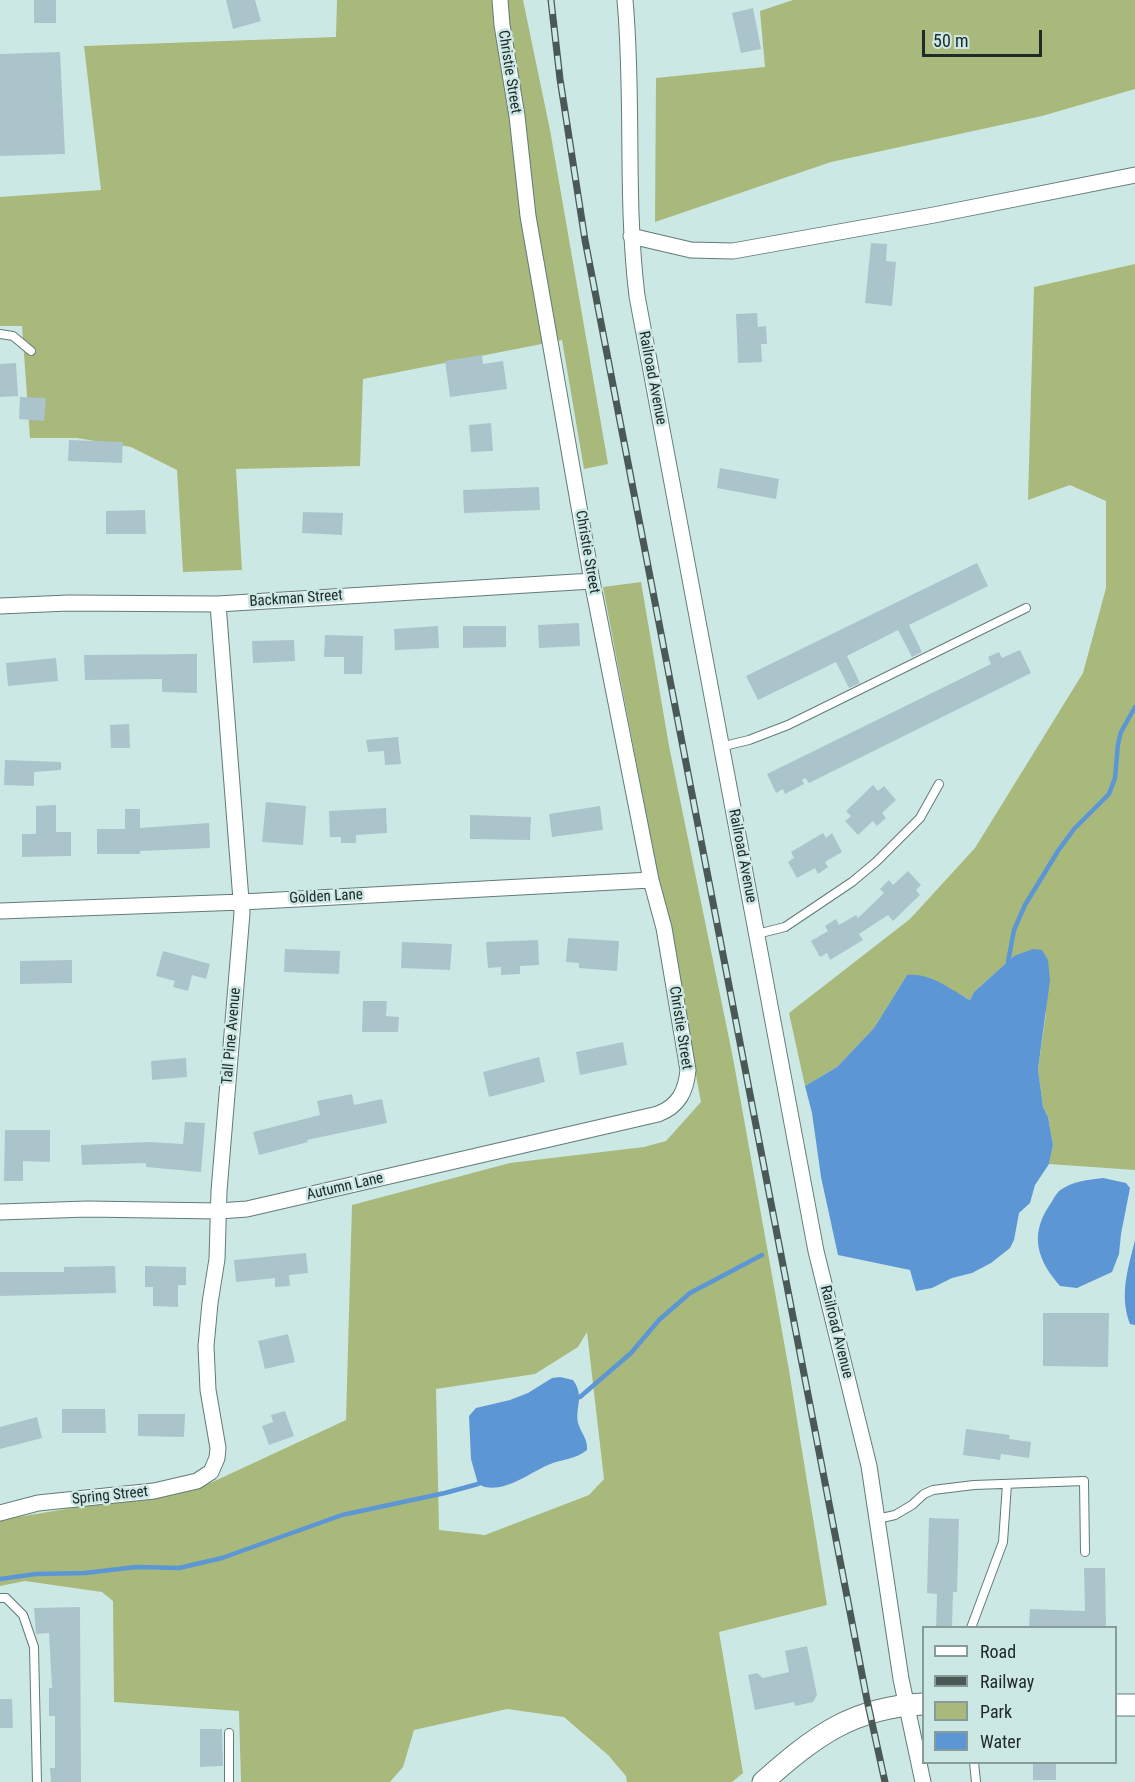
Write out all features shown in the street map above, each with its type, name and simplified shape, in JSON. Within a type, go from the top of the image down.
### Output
[{"type":"main road","points":[[763,1782],[798,1751],[824,1733],[870,1713],[915,1705]]},
{"type":"main road","points":[[1117,1705],[1135,1705]]},
{"type":"street","name":"Christie Street","points":[[500,0],[517,116],[528,216],[592,581],[651,880],[664,928],[688,1070],[685,1090],[680,1099]]},
{"type":"street","name":"Railroad Avenue","points":[[625,0],[630,53],[631,236],[645,345],[816,1251],[869,1466],[877,1519],[915,1705],[923,1782]]},
{"type":"street","points":[[631,236],[691,250],[733,251],[934,215],[1135,175]]},
{"type":"street","name":"Backman Street","points":[[0,606],[68,603],[218,604],[592,581]]},
{"type":"street","name":"Tall Pine Avenue","points":[[215,1466],[218,1448],[209,1397],[206,1346],[217,1259],[242,922],[218,604]]},
{"type":"street","name":"Golden Lane","points":[[0,911],[242,902],[651,880]]},
{"type":"street","name":"Autumn Lane","points":[[0,1212],[87,1209],[219,1211],[276,1203],[658,1114],[680,1099]]},
{"type":"street","name":"Spring Street","points":[[0,1513],[38,1503],[118,1496],[173,1488],[202,1480],[215,1466]]},
{"type":"lane","points":[[0,333],[13,336],[31,351]]},
{"type":"lane","points":[[720,747],[749,740],[788,725],[1026,608]]},
{"type":"lane","points":[[757,934],[784,927],[852,882],[876,862],[920,818],[939,784]]},
{"type":"lane","points":[[877,1519],[895,1515],[933,1490],[1084,1481],[1085,1552]]},
{"type":"lane","points":[[972,1626],[1003,1542],[1007,1484]]},
{"type":"lane","points":[[0,1598],[6,1598],[23,1615],[34,1647],[37,1782]]},
{"type":"lane","points":[[229,1733],[229,1782]]},
{"type":"lane","points":[[974,1764],[976,1782]]},
{"type":"green space","points":[[337,0],[523,0],[550,130],[608,464],[584,469],[562,340],[363,379],[360,466],[236,469],[242,570],[183,572],[177,470],[131,447],[77,438],[30,438],[22,326],[0,326],[0,197],[101,190],[84,46],[336,37]]},
{"type":"green space","points":[[793,0],[1135,0],[1135,89],[1042,116],[831,162],[655,222],[656,78],[765,67],[760,11]]},
{"type":"green space","points":[[1135,264],[1135,1170],[1049,1164],[1053,1145],[1048,1117],[1043,1107],[1038,1069],[1046,1013],[1014,956],[974,992],[970,1000],[930,978],[907,975],[874,1028],[837,1067],[805,1086],[789,1013],[910,919],[975,848],[1083,673],[1106,588],[1106,501],[1070,485],[1028,500],[1034,287]]},
{"type":"green space","points":[[641,582],[669,746],[733,1058],[789,1370],[827,1605],[719,1632],[743,1773],[732,1782],[627,1782],[626,1776],[608,1755],[564,1717],[507,1709],[414,1730],[403,1767],[390,1782],[241,1782],[239,1711],[114,1702],[113,1601],[102,1592],[25,1581],[0,1586],[0,1520],[204,1486],[346,1420],[352,1205],[510,1163],[644,1147],[666,1141],[701,1102],[603,587]],"holes":[[[587,1332],[604,1479],[589,1495],[485,1535],[439,1530],[436,1389],[535,1374],[578,1347]]]},
{"type":"water","points":[[1033,949],[1042,950],[1048,960],[1050,980],[1038,1069],[1043,1107],[1048,1117],[1053,1145],[1049,1164],[1035,1185],[1030,1203],[1019,1213],[1014,1240],[1010,1248],[991,1263],[972,1273],[952,1278],[932,1288],[916,1291],[910,1270],[838,1255],[805,1086],[837,1067],[874,1028],[907,975],[932,979],[970,1000],[974,992],[1014,956]]},
{"type":"water","points":[[1103,1178],[1126,1183],[1130,1188],[1119,1254],[1112,1272],[1077,1288],[1060,1286],[1046,1267],[1039,1248],[1039,1228],[1043,1217],[1059,1191],[1069,1185]]},
{"type":"water","points":[[1135,1240],[1135,1325],[1130,1324],[1125,1292],[1127,1272]]},
{"type":"water","points":[[552,1378],[573,1380],[577,1386],[579,1397],[577,1417],[587,1450],[578,1456],[548,1465],[505,1486],[496,1488],[478,1484],[471,1459],[469,1416],[476,1408],[510,1400],[528,1393]]},
{"type":"building","points":[[34,0],[56,0],[56,23],[34,23]]},
{"type":"building","points":[[226,0],[255,0],[261,21],[233,29]]},
{"type":"building","points":[[753,8],[761,49],[741,53],[732,13]]},
{"type":"building","points":[[60,52],[65,154],[0,156],[0,54]]},
{"type":"building","points":[[871,243],[887,244],[886,261],[896,262],[892,306],[865,303]]},
{"type":"building","points":[[757,313],[758,327],[766,326],[767,344],[761,344],[762,362],[738,363],[736,314]]},
{"type":"building","points":[[482,355],[483,364],[503,361],[507,389],[450,397],[445,361]]},
{"type":"building","points":[[16,363],[18,396],[0,397],[0,364]]},
{"type":"building","points":[[20,397],[46,398],[44,421],[19,419]]},
{"type":"building","points":[[491,423],[493,451],[471,452],[469,425]]},
{"type":"building","points":[[69,440],[123,442],[122,463],[68,461]]},
{"type":"building","points":[[720,468],[779,479],[776,499],[717,488]]},
{"type":"building","points":[[539,487],[540,510],[464,513],[463,490]]},
{"type":"building","points":[[145,510],[146,534],[106,534],[106,511]]},
{"type":"building","points":[[303,512],[343,513],[342,535],[302,533]]},
{"type":"building","points":[[977,563],[988,586],[909,625],[922,652],[912,657],[898,630],[847,656],[860,683],[849,688],[836,662],[758,700],[746,676]]},
{"type":"building","points":[[579,623],[580,646],[539,648],[538,625]]},
{"type":"building","points":[[438,626],[439,648],[395,650],[394,629]]},
{"type":"building","points":[[463,626],[506,626],[506,647],[463,648]]},
{"type":"building","points":[[325,635],[363,636],[362,674],[344,674],[344,657],[324,657]]},
{"type":"building","points":[[294,640],[295,661],[253,663],[252,641]]},
{"type":"building","points":[[1020,650],[1031,673],[809,783],[805,778],[802,780],[804,784],[785,794],[783,789],[776,793],[767,774],[991,664],[988,657],[999,652],[1002,658]]},
{"type":"building","points":[[197,654],[197,693],[162,692],[162,679],[85,680],[84,655]]},
{"type":"building","points":[[56,658],[58,681],[8,686],[6,663]]},
{"type":"building","points":[[129,724],[130,748],[111,748],[110,725]]},
{"type":"building","points":[[398,737],[401,764],[385,765],[384,751],[368,752],[366,740]]},
{"type":"building","points":[[5,760],[61,762],[61,770],[34,772],[34,786],[4,785]]},
{"type":"building","points":[[873,785],[878,791],[884,786],[896,800],[882,813],[886,818],[877,826],[873,821],[858,835],[845,821],[851,816],[846,811]]},
{"type":"building","points":[[266,802],[306,806],[303,845],[262,842]]},
{"type":"building","points":[[56,805],[56,832],[71,832],[71,856],[22,857],[22,834],[36,834],[36,806]]},
{"type":"building","points":[[600,806],[603,830],[552,837],[549,814]]},
{"type":"building","points":[[386,808],[387,833],[356,835],[356,843],[341,843],[341,837],[330,837],[329,811]]},
{"type":"building","points":[[125,809],[140,809],[140,828],[209,823],[210,848],[140,851],[140,854],[97,854],[97,829],[125,829]]},
{"type":"building","points":[[470,815],[531,817],[530,840],[470,839]]},
{"type":"building","points":[[823,833],[826,838],[832,833],[842,852],[825,862],[828,867],[818,874],[815,868],[797,878],[788,862],[794,858],[791,852]]},
{"type":"building","points":[[908,871],[921,885],[916,890],[920,895],[893,921],[888,915],[859,934],[863,940],[830,960],[827,953],[820,957],[811,941],[828,931],[825,926],[836,919],[839,925],[856,915],[858,918],[884,893],[880,889],[889,880],[893,885]]},
{"type":"building","points":[[568,938],[619,941],[617,971],[579,968],[579,963],[566,962]]},
{"type":"building","points":[[538,940],[539,965],[520,966],[520,974],[501,975],[501,967],[488,968],[486,942]]},
{"type":"building","points":[[402,942],[452,944],[450,970],[401,968]]},
{"type":"building","points":[[285,949],[340,951],[339,974],[284,972]]},
{"type":"building","points":[[163,951],[210,964],[206,979],[192,975],[188,991],[173,987],[175,981],[156,976]]},
{"type":"building","points":[[72,960],[72,983],[20,984],[20,961]]},
{"type":"building","points":[[363,1001],[387,1001],[386,1016],[399,1017],[398,1032],[362,1032]]},
{"type":"building","points":[[623,1042],[627,1065],[580,1075],[576,1052]]},
{"type":"building","points":[[539,1057],[545,1082],[489,1097],[483,1072]]},
{"type":"building","points":[[186,1058],[187,1077],[152,1080],[151,1061]]},
{"type":"building","points":[[352,1094],[354,1105],[382,1099],[387,1123],[307,1140],[308,1142],[259,1155],[253,1132],[320,1115],[317,1101]]},
{"type":"building","points":[[185,1122],[205,1123],[201,1172],[146,1167],[146,1163],[82,1165],[81,1145],[148,1142],[183,1144]]},
{"type":"building","points":[[5,1130],[50,1130],[50,1162],[23,1161],[23,1181],[4,1181]]},
{"type":"building","points":[[306,1253],[308,1273],[289,1275],[290,1286],[275,1287],[275,1278],[236,1282],[234,1260]]},
{"type":"building","points":[[115,1266],[116,1293],[0,1296],[0,1272],[64,1272],[64,1267]]},
{"type":"building","points":[[145,1266],[186,1267],[186,1285],[178,1285],[178,1307],[153,1306],[153,1287],[145,1287]]},
{"type":"building","points":[[1043,1313],[1109,1313],[1108,1367],[1043,1366]]},
{"type":"building","points":[[288,1334],[295,1362],[265,1369],[258,1341]]},
{"type":"building","points":[[62,1409],[105,1409],[106,1433],[62,1433]]},
{"type":"building","points":[[285,1411],[294,1436],[269,1445],[262,1426],[273,1422],[271,1415]]},
{"type":"building","points":[[138,1414],[185,1414],[184,1437],[138,1436]]},
{"type":"building","points":[[37,1417],[42,1438],[0,1449],[0,1427]]},
{"type":"building","points":[[966,1429],[1010,1435],[1009,1439],[1031,1442],[1029,1458],[1001,1454],[1000,1460],[963,1455]]},
{"type":"building","points":[[929,1518],[959,1519],[957,1592],[953,1592],[952,1626],[936,1626],[937,1594],[927,1593]]},
{"type":"building","points":[[1084,1568],[1105,1568],[1106,1626],[1029,1626],[1030,1609],[1085,1611]]},
{"type":"building","points":[[80,1607],[81,1782],[51,1782],[50,1768],[55,1768],[55,1716],[49,1716],[49,1688],[52,1688],[49,1633],[36,1634],[34,1608]]},
{"type":"building","points":[[807,1646],[817,1695],[813,1702],[795,1706],[794,1702],[755,1710],[748,1675],[757,1673],[763,1678],[789,1672],[785,1651]]},
{"type":"building","points":[[0,1699],[12,1699],[13,1728],[0,1728]]},
{"type":"building","points":[[200,1729],[222,1729],[223,1766],[200,1767]]},
{"type":"building","points":[[1033,1764],[1056,1764],[1056,1780],[1033,1780]]},
{"type":"waterway","points":[[1008,962],[1014,930],[1025,905],[1074,829],[1109,794],[1115,778],[1121,732],[1135,707]]},
{"type":"waterway","points":[[580,1397],[631,1353],[659,1320],[690,1293],[762,1255]]},
{"type":"waterway","points":[[0,1579],[36,1574],[85,1573],[136,1567],[179,1568],[222,1558],[342,1515],[478,1484]]},
{"type":"railway","points":[[551,0],[560,79],[585,240],[867,1700],[885,1782]]}]
